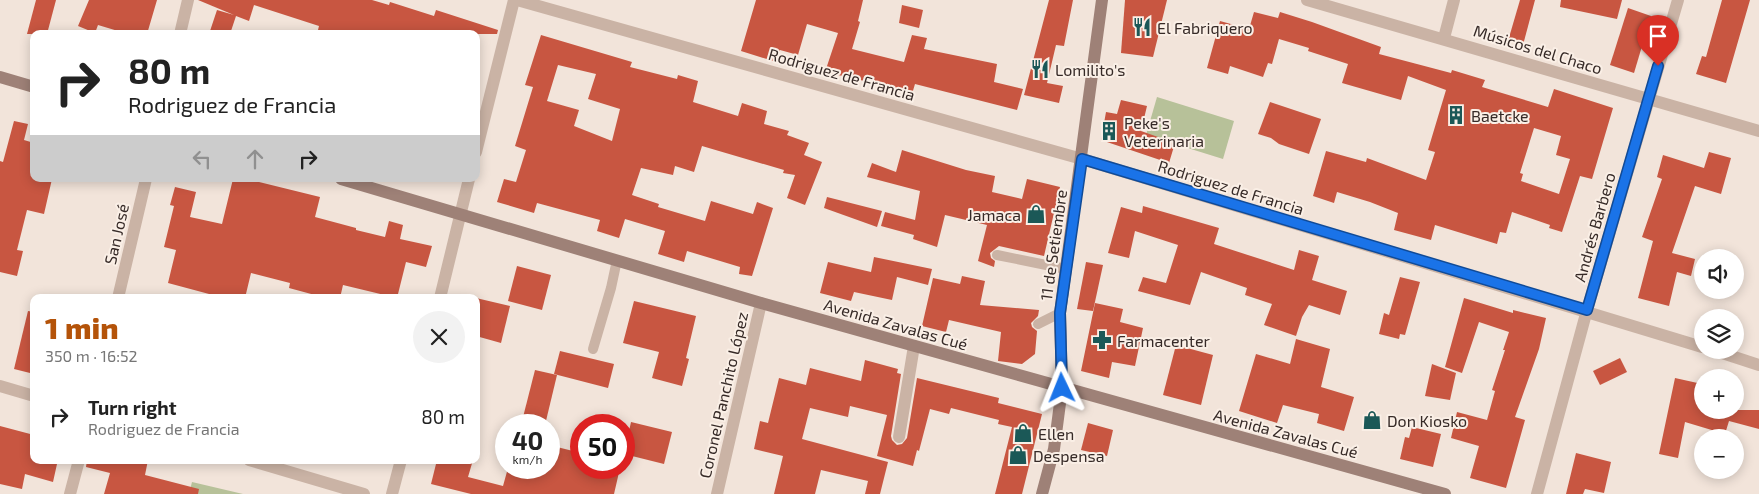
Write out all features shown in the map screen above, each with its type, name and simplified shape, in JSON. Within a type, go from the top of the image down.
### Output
[{"type":"main road","name":"11 de Setiembre","points":[[1042,494],[1054,449],[1062,388],[1060,313],[1102,0]]},
{"type":"main road","points":[[0,77],[30,86]]},
{"type":"main road","name":"Avenida Zavalas Cué","points":[[351,182],[761,303],[914,346],[1007,367],[1062,388],[1445,494]]},
{"type":"street","points":[[181,30],[188,0]]},
{"type":"street","points":[[480,137],[516,0]]},
{"type":"street","name":"Rodriguez de Francia","points":[[516,0],[1082,159],[1587,310],[1694,344]]},
{"type":"street","name":"Músicos del Chaco","points":[[1307,0],[1444,38],[1759,131]]},
{"type":"street","points":[[1444,38],[1454,0]]},
{"type":"street","name":"Andrés Barbero","points":[[1537,494],[1587,310],[1678,0]]},
{"type":"street","name":"San José","points":[[119,294],[145,182]]},
{"type":"street","points":[[441,294],[469,182]]},
{"type":"street","name":"Coronel Panchito López","points":[[716,494],[761,303]]},
{"type":"street","points":[[899,438],[914,346]]},
{"type":"street","points":[[1741,359],[1759,365]]},
{"type":"street","points":[[0,386],[30,395]]},
{"type":"street","points":[[70,494],[78,464]]},
{"type":"street","points":[[263,464],[364,494]]},
{"type":"street","points":[[392,494],[400,464]]},
{"type":"lane","points":[[997,255],[1066,269]]},
{"type":"lane","points":[[593,349],[617,260]]},
{"type":"lane","points":[[1038,324],[1060,313]]},
{"type":"green space","points":[[1157,97],[1234,121],[1223,159],[1146,135]]},
{"type":"green space","points":[[192,482],[243,494],[189,494]]},
{"type":"building","points":[[36,0],[56,0],[48,30],[30,30],[30,34],[27,34]]},
{"type":"building","points":[[89,0],[157,0],[148,30],[115,30],[98,25],[96,30],[88,30],[78,26]]},
{"type":"building","points":[[198,0],[372,0],[389,5],[390,2],[434,16],[436,10],[498,30],[497,34],[480,34],[480,30],[318,30],[319,26],[254,5],[249,21],[236,16],[231,30],[210,30],[217,10],[234,15]]},
{"type":"building","points":[[756,0],[863,0],[858,21],[860,22],[852,49],[904,62],[912,35],[927,38],[924,49],[997,64],[994,82],[1023,89],[1017,110],[915,84],[912,94],[895,88],[825,72],[838,33],[807,24],[798,55],[780,50],[776,62],[741,51]]},
{"type":"building","points":[[1049,0],[1073,0],[1064,46],[1056,45],[1047,83],[1063,86],[1059,103],[1024,95]]},
{"type":"building","name":"El Fabriquero","points":[[1125,0],[1167,0],[1153,57],[1121,53]]},
{"type":"building","points":[[1520,0],[1535,0],[1523,45],[1508,41]]},
{"type":"building","points":[[1561,0],[1622,0],[1617,19],[1560,7]]},
{"type":"building","points":[[1722,0],[1750,0],[1726,83],[1696,74],[1702,56],[1706,57]]},
{"type":"building","points":[[902,5],[923,10],[919,28],[899,23]]},
{"type":"building","points":[[1628,8],[1651,16],[1634,73],[1610,65]]},
{"type":"building","points":[[1254,12],[1278,18],[1280,12],[1381,47],[1379,54],[1451,73],[1452,70],[1485,80],[1482,87],[1548,107],[1554,89],[1613,108],[1592,179],[1580,176],[1562,232],[1549,228],[1550,225],[1512,212],[1506,233],[1500,232],[1497,244],[1435,225],[1431,240],[1394,230],[1398,213],[1370,202],[1337,192],[1334,203],[1313,196],[1326,151],[1366,162],[1367,158],[1426,180],[1435,152],[1428,150],[1446,90],[1408,76],[1401,100],[1342,83],[1348,64],[1308,51],[1309,48],[1279,39],[1272,64],[1268,63],[1263,77],[1230,66],[1228,74],[1207,68],[1220,21],[1249,29]],"holes":[[[1534,128],[1561,136],[1556,155],[1570,159],[1559,194],[1521,181],[1523,174],[1520,173]]]},
{"type":"building","points":[[541,35],[632,62],[630,67],[677,79],[678,75],[698,81],[693,102],[738,116],[742,103],[767,111],[764,124],[789,131],[787,135],[809,143],[804,155],[822,162],[805,205],[787,198],[795,175],[783,173],[784,170],[702,146],[694,172],[675,166],[673,175],[641,168],[632,195],[659,204],[658,207],[705,221],[711,201],[753,214],[757,202],[773,208],[752,276],[739,274],[740,267],[687,251],[684,262],[658,254],[665,231],[625,219],[619,238],[597,231],[600,220],[537,203],[534,213],[497,202],[504,179],[516,182],[526,150],[515,146],[533,87],[525,85]],"holes":[[[558,65],[596,74],[588,99],[620,109],[612,141],[574,126],[579,110],[547,101]]]},
{"type":"building","points":[[1121,100],[1147,106],[1141,131],[1175,143],[1169,163],[1101,140],[1106,112],[1117,114]]},
{"type":"building","points":[[1270,102],[1321,119],[1309,154],[1279,144],[1271,138],[1258,134]]},
{"type":"building","points":[[14,121],[28,124],[24,140],[30,142],[30,182],[51,182],[44,214],[27,210],[17,250],[23,251],[17,276],[0,272],[0,161],[3,162]]},
{"type":"building","points":[[902,150],[966,170],[995,176],[992,192],[1022,199],[1027,179],[1060,187],[1044,256],[999,246],[990,253],[991,258],[995,261],[994,267],[978,261],[987,225],[945,215],[937,247],[913,239],[914,235],[881,226],[885,212],[915,220],[920,191],[867,177],[872,163],[896,172]]},
{"type":"building","points":[[1709,152],[1731,158],[1721,194],[1695,186],[1672,253],[1694,259],[1691,276],[1677,272],[1669,306],[1638,298],[1653,241],[1642,237],[1662,179],[1657,177],[1663,155],[1704,168]]},
{"type":"building","points":[[232,182],[259,182],[320,197],[315,217],[385,237],[389,221],[403,225],[400,239],[432,246],[426,267],[406,262],[398,294],[380,294],[343,285],[341,294],[311,294],[289,288],[290,283],[251,273],[246,294],[209,294],[168,283],[176,250],[164,247],[174,206],[170,205],[175,187],[196,192],[190,217],[222,224]]},
{"type":"building","points":[[827,197],[882,211],[877,227],[824,208]]},
{"type":"building","points":[[1143,206],[1219,228],[1214,244],[1294,270],[1299,250],[1319,256],[1312,280],[1347,291],[1340,315],[1309,305],[1302,317],[1296,336],[1264,325],[1272,304],[1245,295],[1247,288],[1201,272],[1190,305],[1138,291],[1143,277],[1166,283],[1178,245],[1135,231],[1129,258],[1108,253],[1121,207],[1142,213]]},
{"type":"building","points":[[874,257],[932,269],[928,285],[897,277],[892,300],[854,292],[851,301],[820,293],[828,262],[871,272]]},
{"type":"building","points":[[1086,262],[1103,265],[1093,311],[1077,309]]},
{"type":"building","points":[[517,266],[551,275],[542,310],[508,301]]},
{"type":"building","points":[[962,276],[985,281],[980,305],[1039,310],[1038,316],[1031,323],[1032,327],[1037,331],[1035,354],[1022,364],[998,361],[1001,332],[949,320],[946,332],[922,326],[933,278],[960,284]]},
{"type":"building","points":[[1400,277],[1420,282],[1405,335],[1400,334],[1399,339],[1379,334],[1384,313],[1389,315]]},
{"type":"building","points":[[1464,298],[1513,313],[1513,310],[1546,318],[1539,349],[1515,417],[1525,420],[1506,488],[1470,478],[1479,446],[1451,438],[1457,412],[1487,420],[1495,391],[1492,390],[1509,332],[1479,322],[1462,373],[1445,367]]},
{"type":"building","points":[[480,299],[510,306],[501,343],[480,337]]},
{"type":"building","points":[[634,301],[696,316],[686,358],[689,359],[682,386],[652,378],[659,352],[623,343]]},
{"type":"building","name":"Farmacenter","points":[[1095,303],[1123,309],[1120,322],[1143,328],[1135,366],[1112,362],[1109,378],[1081,371]]},
{"type":"building","points":[[28,311],[30,311],[30,373],[14,369]]},
{"type":"building","points":[[1296,339],[1330,349],[1321,387],[1354,397],[1344,431],[1317,423],[1319,414],[1283,405],[1277,423],[1239,411],[1256,354],[1290,364]]},
{"type":"building","points":[[1176,345],[1213,355],[1201,405],[1163,395]]},
{"type":"building","points":[[560,351],[614,364],[608,388],[554,374]]},
{"type":"building","points":[[1620,358],[1627,372],[1600,385],[1593,371]]},
{"type":"building","points":[[865,360],[898,369],[897,373],[901,374],[891,436],[897,445],[902,444],[907,438],[917,378],[999,398],[998,403],[1042,414],[1022,494],[995,494],[1012,427],[998,424],[999,420],[951,408],[949,414],[930,409],[913,466],[877,456],[887,415],[850,406],[848,417],[810,408],[802,439],[888,462],[880,494],[865,494],[868,481],[821,470],[815,494],[774,494],[783,456],[754,449],[760,421],[768,423],[779,378],[806,385],[810,368],[861,381]]},
{"type":"building","points":[[1432,364],[1456,373],[1450,400],[1425,396]]},
{"type":"building","points":[[535,370],[557,375],[548,414],[524,414]]},
{"type":"building","points":[[1675,378],[1694,382],[1694,419],[1744,419],[1744,410],[1759,410],[1759,429],[1729,421],[1727,429],[1708,429],[1685,422],[1678,458],[1659,454]]},
{"type":"building","points":[[635,423],[672,432],[664,464],[635,457]]},
{"type":"building","points":[[1088,423],[1113,430],[1107,456],[1081,450]]},
{"type":"building","points":[[0,426],[30,434],[30,464],[57,464],[53,482],[25,474],[22,489],[0,484]]},
{"type":"building","points":[[1412,427],[1441,434],[1433,467],[1400,459],[1405,437],[1409,438]]},
{"type":"building","points":[[560,448],[570,450],[570,479],[617,479],[614,494],[471,494],[431,484],[436,464],[472,464],[468,477],[503,486],[505,479],[560,479]]},
{"type":"building","points":[[1576,453],[1611,462],[1604,493],[1585,489],[1583,494],[1566,494]]},
{"type":"building","points":[[86,464],[147,464],[145,475],[199,489],[198,494],[104,494],[110,473],[86,467]]},
{"type":"place","name":"El Fabriquero","points":[[1142,27]]},
{"type":"place","name":"Lomilito's","points":[[1040,69]]},
{"type":"place","name":"Baetcke","points":[[1456,115]]},
{"type":"place","name":"Peke's Veterinaria","points":[[1109,131]]},
{"type":"place","name":"Jamaca","points":[[1036,214]]},
{"type":"place","name":"Farmacenter","points":[[1102,340]]},
{"type":"place","name":"Don Kiosko","points":[[1372,420]]},
{"type":"place","name":"Ellen","points":[[1023,433]]},
{"type":"place","name":"Despensa","points":[[1018,455]]},
{"type":"route","points":[[1062,388],[1060,313],[1082,159],[1587,310],[1658,66]]}]
